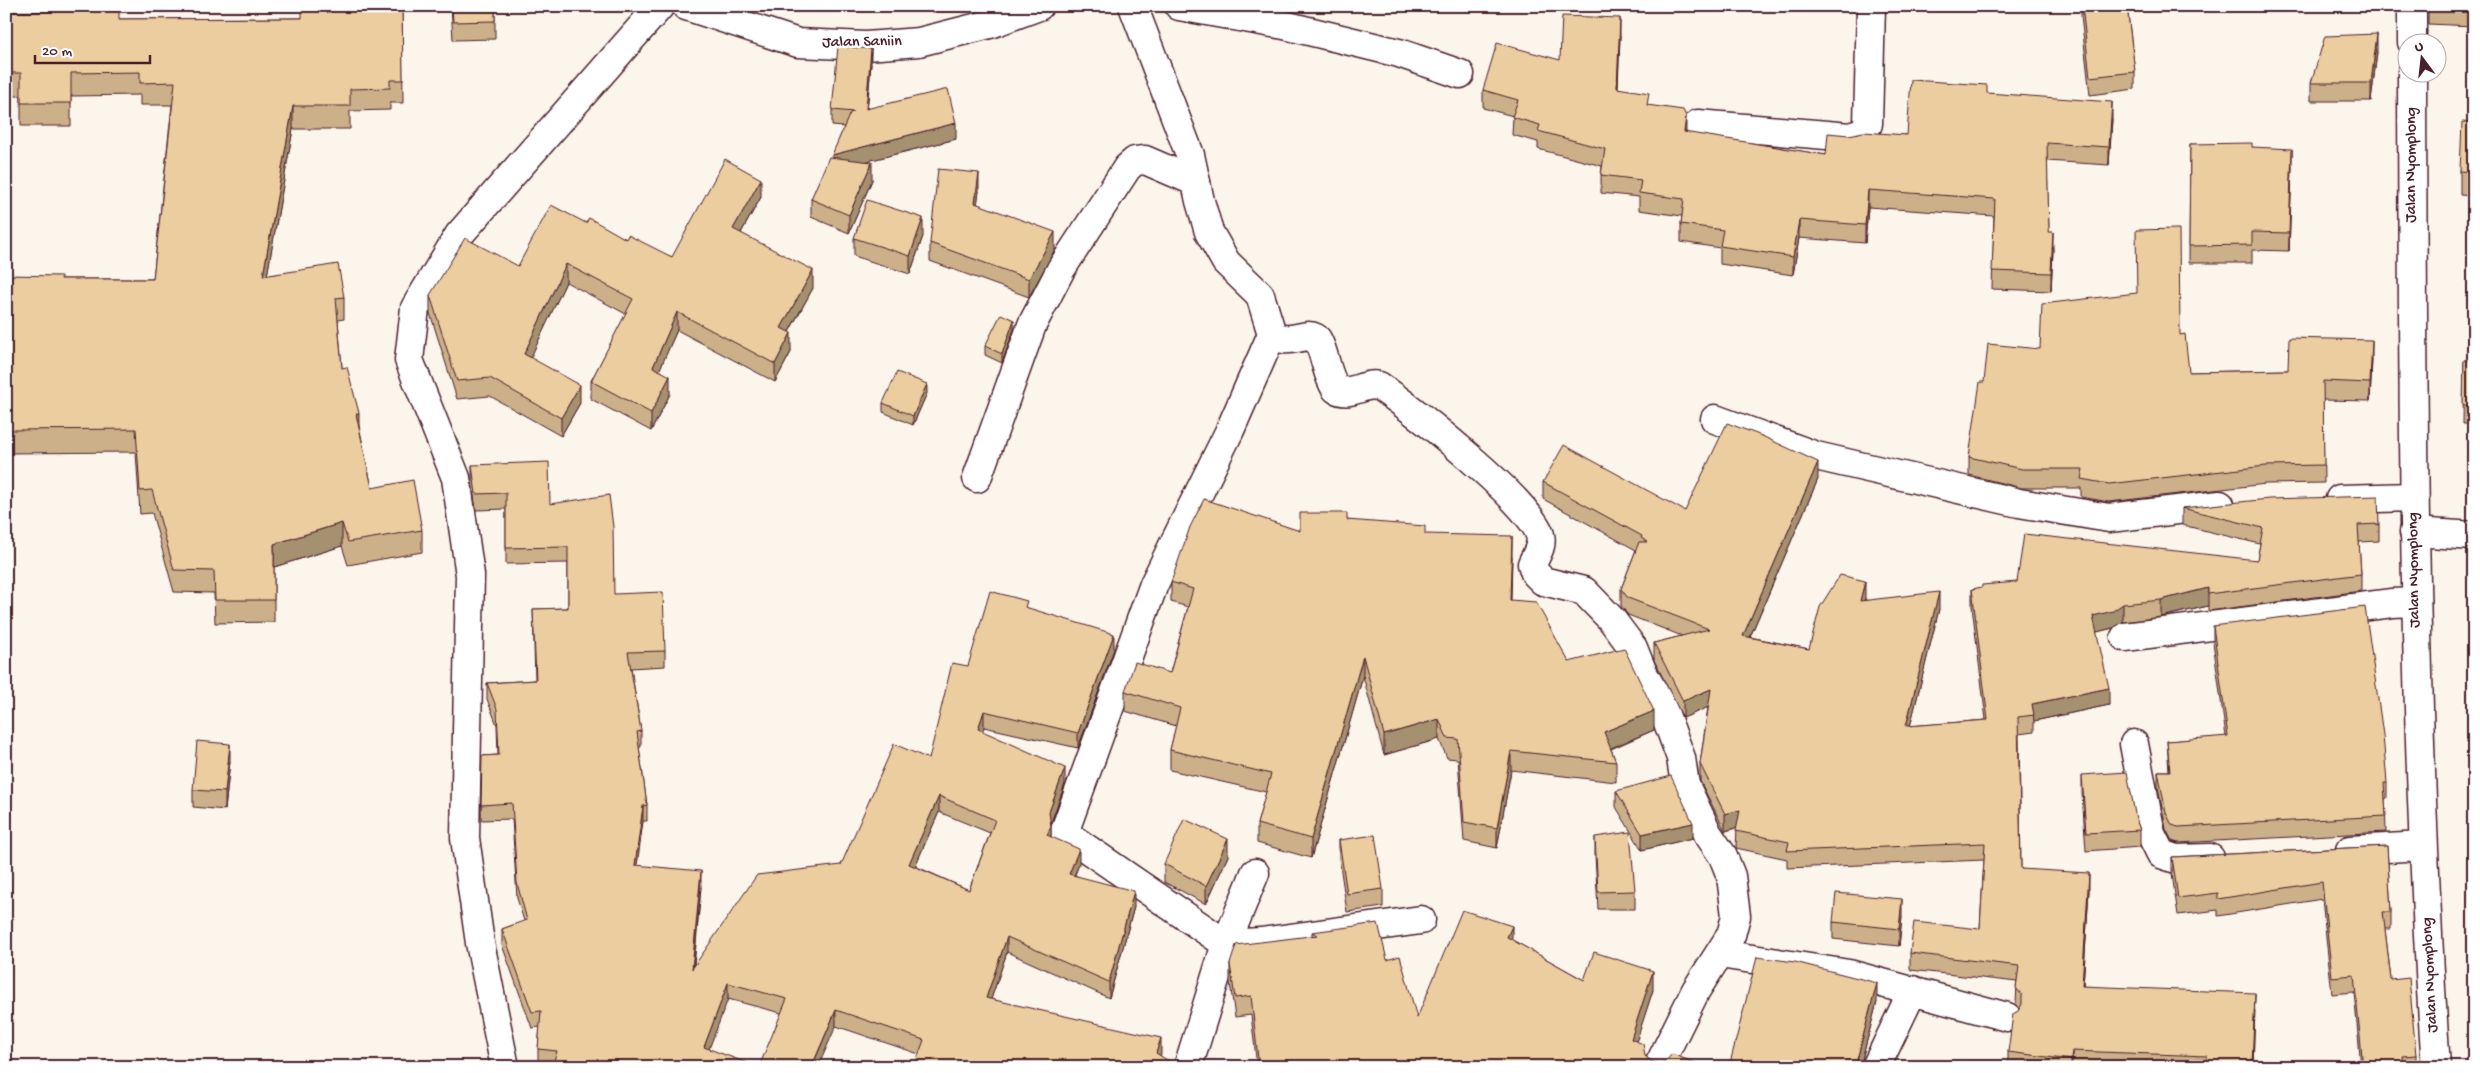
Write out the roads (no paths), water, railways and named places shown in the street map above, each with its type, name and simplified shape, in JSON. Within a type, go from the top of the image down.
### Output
[{"type":"street","points":[[505,1067],[480,943],[465,838],[470,575],[456,478],[409,360],[415,308],[459,235],[660,6]]},
{"type":"street","name":"Jalan Saniin","points":[[686,6],[798,43],[866,46],[919,42],[990,24],[1039,6]]},
{"type":"street","points":[[1133,6],[1146,44],[1175,111],[1200,201],[1217,249],[1226,262],[1260,295],[1272,334],[1230,430],[1154,584],[1064,833],[1226,944],[1261,942],[1421,920]]},
{"type":"street","points":[[1179,6],[1284,25],[1399,53],[1460,74]]},
{"type":"street","points":[[1698,124],[1850,136],[1863,133],[1868,124],[1871,6]]},
{"type":"street","points":[[2412,6],[2412,32]]},
{"type":"street","name":"Jalan Nyomplong","points":[[2412,82],[2414,532],[2423,846],[2436,1067]]},
{"type":"street","points":[[976,478],[1032,325],[1061,269],[1127,168],[1135,161],[1145,160],[1196,182]]},
{"type":"street","points":[[1272,334],[1286,341],[1308,336],[1315,337],[1318,341],[1328,374],[1336,389],[1349,392],[1368,385],[1379,386],[1446,438],[1504,490],[1538,530],[1541,544],[1532,564],[1535,574],[1543,581],[1584,591],[1612,620],[1633,648],[1643,674],[1663,709],[1681,758],[1685,785],[1705,829],[1723,856],[1731,876],[1736,916],[1731,935],[1696,990],[1658,1067]]},
{"type":"street","points":[[1715,419],[1816,456],[2020,503],[2109,518],[2241,503]]},
{"type":"street","points":[[2316,499],[2414,497]]},
{"type":"street","points":[[2414,532],[2474,536]]},
{"type":"street","points":[[2125,637],[2392,603],[2416,602]]},
{"type":"street","points":[[2134,744],[2149,825],[2161,854],[2176,859],[2239,857]]},
{"type":"street","points":[[2326,852],[2423,846]]},
{"type":"street","points":[[1188,1067],[1226,944],[1256,873]]},
{"type":"street","points":[[1720,954],[1849,974],[2006,1017]]},
{"type":"street","points":[[1876,1067],[1913,990]]}]
